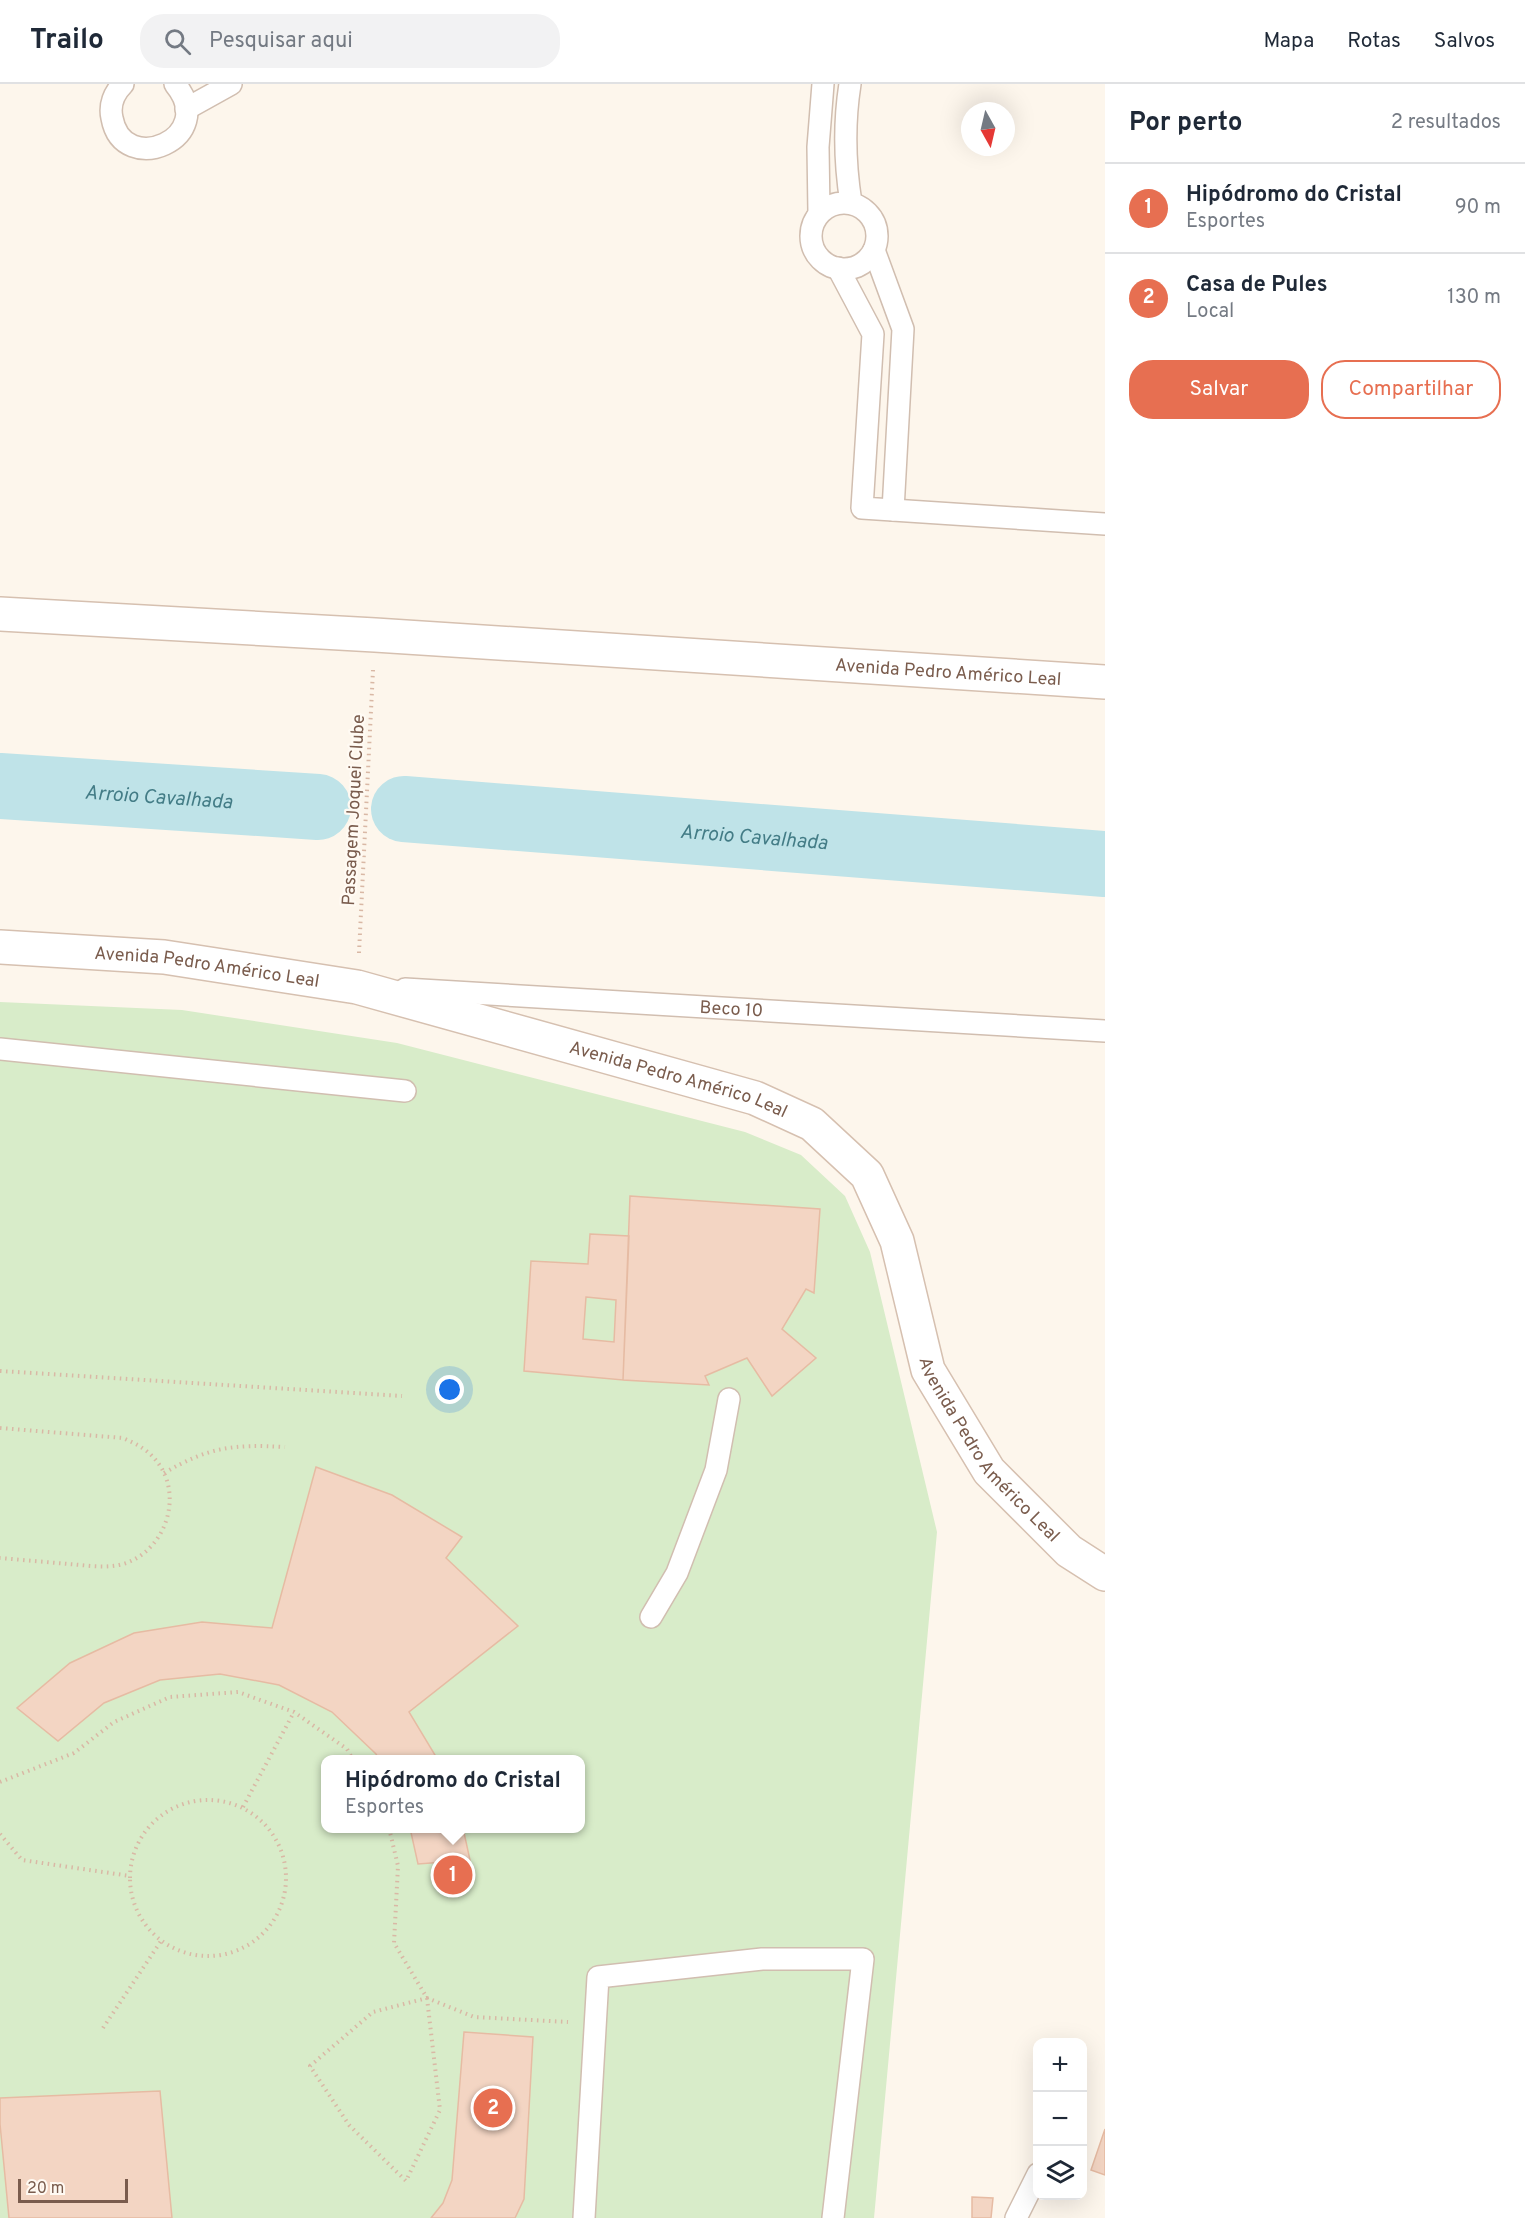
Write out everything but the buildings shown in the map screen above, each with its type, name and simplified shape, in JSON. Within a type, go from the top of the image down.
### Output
[{"type":"main road","name":"Avenida Pedro Américo Leal","points":[[0,614],[375,635],[1105,682]]},
{"type":"main road","name":"Avenida Pedro Américo Leal","points":[[0,947],[164,957],[357,987],[754,1098],[812,1124],[867,1175],[897,1241],[928,1370],[989,1471],[1069,1551],[1105,1574]]},
{"type":"lane","points":[[121,85],[112,104],[113,123],[117,132],[132,145],[151,149],[170,143],[183,128],[186,109],[184,99],[175,84]]},
{"type":"lane","points":[[186,109],[231,84]]},
{"type":"lane","points":[[819,213],[834,204],[851,203],[866,210],[872,217],[878,233],[874,250],[863,264],[846,269],[838,268],[822,261],[813,246],[812,229],[819,213],[818,147],[823,84]]},
{"type":"lane","points":[[850,84],[846,136],[851,203]]},
{"type":"lane","points":[[874,250],[903,330],[893,510]]},
{"type":"lane","points":[[838,268],[873,334],[862,508],[1105,524]]},
{"type":"lane","name":"Beco 10","points":[[357,987],[1105,1030]]},
{"type":"lane","points":[[0,1049],[405,1090]]},
{"type":"lane","points":[[651,1617],[676,1573],[716,1470],[729,1399]]},
{"type":"lane","points":[[584,2218],[598,1977],[762,1959],[863,1959],[834,2218]]},
{"type":"lane","points":[[1016,2218],[1033,2184]]},
{"type":"path","name":"Passagem Joquei Clube","points":[[357,987],[375,635]]},
{"type":"path","points":[[0,1371],[402,1396]]},
{"type":"path","points":[[0,1428],[123,1438],[140,1446],[154,1458],[164,1473],[170,1491],[170,1509],[165,1528],[155,1543],[141,1556],[124,1564],[106,1567],[0,1558]]},
{"type":"path","points":[[164,1473],[188,1459],[214,1449],[245,1445],[285,1447]]},
{"type":"path","points":[[0,1782],[74,1753],[114,1722],[170,1697],[238,1692],[294,1712],[347,1749],[350,1755]]},
{"type":"path","points":[[243,1807],[294,1712]]},
{"type":"path","points":[[200,1800],[222,1800],[243,1807],[264,1823],[279,1844],[286,1869],[285,1895],[275,1919],[258,1938],[243,1947],[236,1951],[210,1956],[184,1953],[161,1941],[144,1922],[133,1900],[130,1876],[134,1854],[144,1833],[159,1817],[178,1806],[200,1800]]},
{"type":"path","points":[[390,1833],[398,1866],[394,1943],[428,1998],[440,2110],[406,2181],[349,2125],[310,2066],[374,2012],[428,1998],[474,2017],[595,2023]]},
{"type":"path","points":[[0,1834],[22,1860],[130,1876]]},
{"type":"path","points":[[103,2028],[161,1941]]},
{"type":"green space","points":[[0,1002],[182,1010],[397,1043],[745,1132],[801,1155],[845,1196],[870,1252],[937,1532],[874,2218],[0,2218]]},
{"type":"waterway","name":"Arroio Cavalhada","points":[[0,786],[318,807]]},
{"type":"waterway","name":"Arroio Cavalhada","points":[[404,809],[1105,864]]},
{"type":"place","name":"Hipódromo do Cristal","points":[[453,1875]]},
{"type":"place","name":"Casa de Pules","points":[[493,2108]]}]
